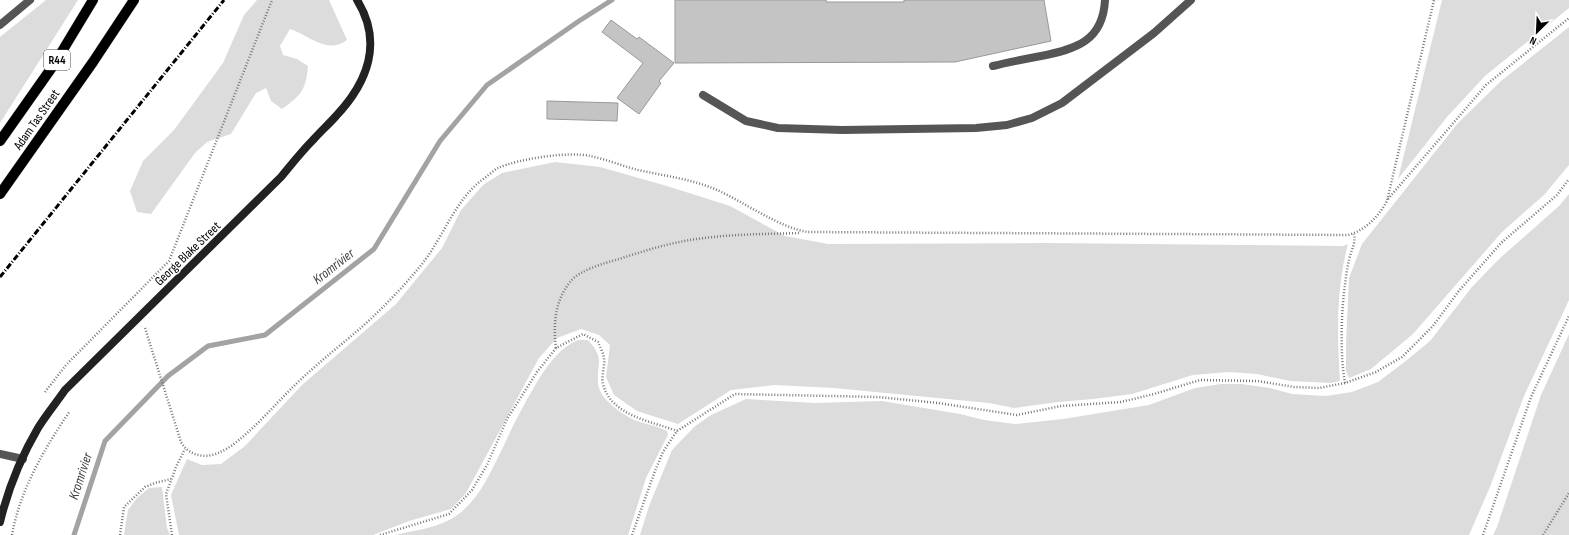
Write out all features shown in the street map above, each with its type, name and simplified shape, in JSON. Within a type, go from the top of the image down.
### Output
[{"type":"main road","name":"Adam Tas Street","points":[[0,141],[55,63],[93,0]]},
{"type":"main road","name":"Adam Tas Street","points":[[0,194],[93,62],[134,0]]},
{"type":"street","points":[[0,25],[30,0]]},
{"type":"street","name":"George Blake Street","points":[[1,517],[3,499],[38,428],[65,390],[281,177],[312,140],[337,115],[357,88],[370,58],[371,40],[368,21],[357,0]]},
{"type":"street","points":[[993,66],[1064,51],[1081,44],[1093,35],[1100,25],[1104,12],[1105,0]]},
{"type":"street","points":[[703,95],[746,120],[778,128],[842,130],[961,128],[1007,125],[1032,118],[1062,103],[1154,33],[1191,0]]},
{"type":"street","points":[[0,454],[23,458]]},
{"type":"path","points":[[45,392],[66,365],[169,261],[272,0]]},
{"type":"path","points":[[1387,201],[1434,0]]},
{"type":"path","points":[[556,348],[554,331],[555,314],[561,297],[571,280],[584,272],[606,263],[665,245],[704,238],[808,232],[1341,236],[1354,233],[1374,220],[1387,201],[1486,85],[1569,18]]},
{"type":"path","points":[[145,328],[177,430],[185,449],[193,454],[207,456],[229,448],[294,385],[364,325],[390,300],[422,264],[465,195],[473,186],[498,168],[560,155],[589,155],[637,170],[706,185],[788,226],[808,232]]},
{"type":"path","points":[[632,535],[663,452],[677,431],[735,394],[878,397],[938,403],[1017,414],[1061,406],[1121,402],[1200,380],[1258,381],[1294,387],[1319,388],[1345,383],[1376,372],[1402,357],[1433,326],[1458,292],[1501,243],[1557,195],[1569,179]]},
{"type":"path","points":[[1345,383],[1342,366],[1342,316],[1350,259],[1356,241],[1354,233]]},
{"type":"path","points":[[1483,535],[1531,397],[1569,316]]},
{"type":"path","points":[[380,535],[449,514],[472,490],[487,465],[507,419],[537,372],[556,348],[583,334],[598,342],[604,358],[602,383],[611,402],[632,416],[677,431]]},
{"type":"path","points":[[12,535],[20,504],[34,471],[50,440],[70,411]]},
{"type":"path","points":[[172,535],[166,494],[176,467],[185,449]]},
{"type":"path","points":[[120,535],[124,507],[144,487],[172,479]]},
{"type":"path","points":[[1543,535],[1569,493]]},
{"type":"shaded area","points":[[46,0],[78,0],[0,123],[0,37]]},
{"type":"shaded area","points":[[257,0],[329,0],[347,40],[340,44],[325,45],[290,29],[280,46],[283,55],[297,59],[308,66],[304,87],[298,96],[282,109],[271,101],[266,88],[256,93],[231,134],[207,142],[195,153],[151,214],[137,212],[130,191],[143,161],[174,130],[223,63],[244,15]]},
{"type":"shaded area","points":[[1442,0],[1569,0],[1569,8],[1485,76],[1447,117],[1398,179]]},
{"type":"shaded area","points":[[1569,27],[1569,165],[1544,195],[1502,232],[1413,334],[1371,369],[1349,378],[1346,371],[1346,344],[1349,278],[1362,244],[1458,123],[1501,81]]},
{"type":"shaded area","points":[[555,162],[600,167],[667,186],[730,206],[785,236],[828,244],[1046,243],[1343,246],[1348,244],[1341,278],[1338,312],[1340,381],[1331,383],[1290,381],[1257,374],[1229,372],[1193,375],[1132,394],[1014,408],[989,403],[834,388],[774,385],[731,390],[678,424],[637,411],[614,395],[606,377],[610,345],[599,335],[581,329],[557,338],[539,358],[466,493],[451,509],[409,521],[373,535],[179,535],[171,495],[187,459],[202,465],[221,464],[245,446],[302,385],[396,304],[442,248],[461,210],[483,185],[502,173]]},
{"type":"shaded area","points":[[1569,194],[1569,300],[1524,396],[1490,487],[1469,535],[640,535],[649,506],[672,450],[694,427],[711,415],[746,399],[815,403],[882,401],[960,414],[984,420],[1015,424],[1063,419],[1149,405],[1195,388],[1221,384],[1241,384],[1270,388],[1292,394],[1326,396],[1352,392],[1378,382],[1430,341],[1472,287],[1499,259],[1559,206]]},
{"type":"shaded area","points":[[1569,334],[1569,535],[1493,535],[1541,395]]},
{"type":"shaded area","points":[[578,340],[588,340],[597,352],[599,360],[599,387],[608,402],[632,419],[667,431],[668,435],[646,478],[628,535],[395,535],[427,528],[449,520],[472,502],[489,476],[520,412],[540,377],[561,351]]},
{"type":"shaded area","points":[[162,487],[167,528],[170,535],[124,535],[128,510],[137,498],[149,488]]},
{"type":"building","points":[[675,0],[826,0],[826,2],[904,2],[904,0],[1044,0],[1051,41],[955,62],[675,63]]},
{"type":"building","points":[[611,20],[637,39],[639,37],[674,63],[659,81],[661,83],[639,114],[617,98],[643,63],[602,32]]},
{"type":"building","points":[[547,101],[618,103],[617,121],[547,119]]},
{"type":"waterway","name":"Kromrivier","points":[[74,535],[105,441],[168,376],[208,346],[265,335],[374,249],[440,141],[487,85],[612,0]]},
{"type":"railway","points":[[0,277],[224,0]]}]
